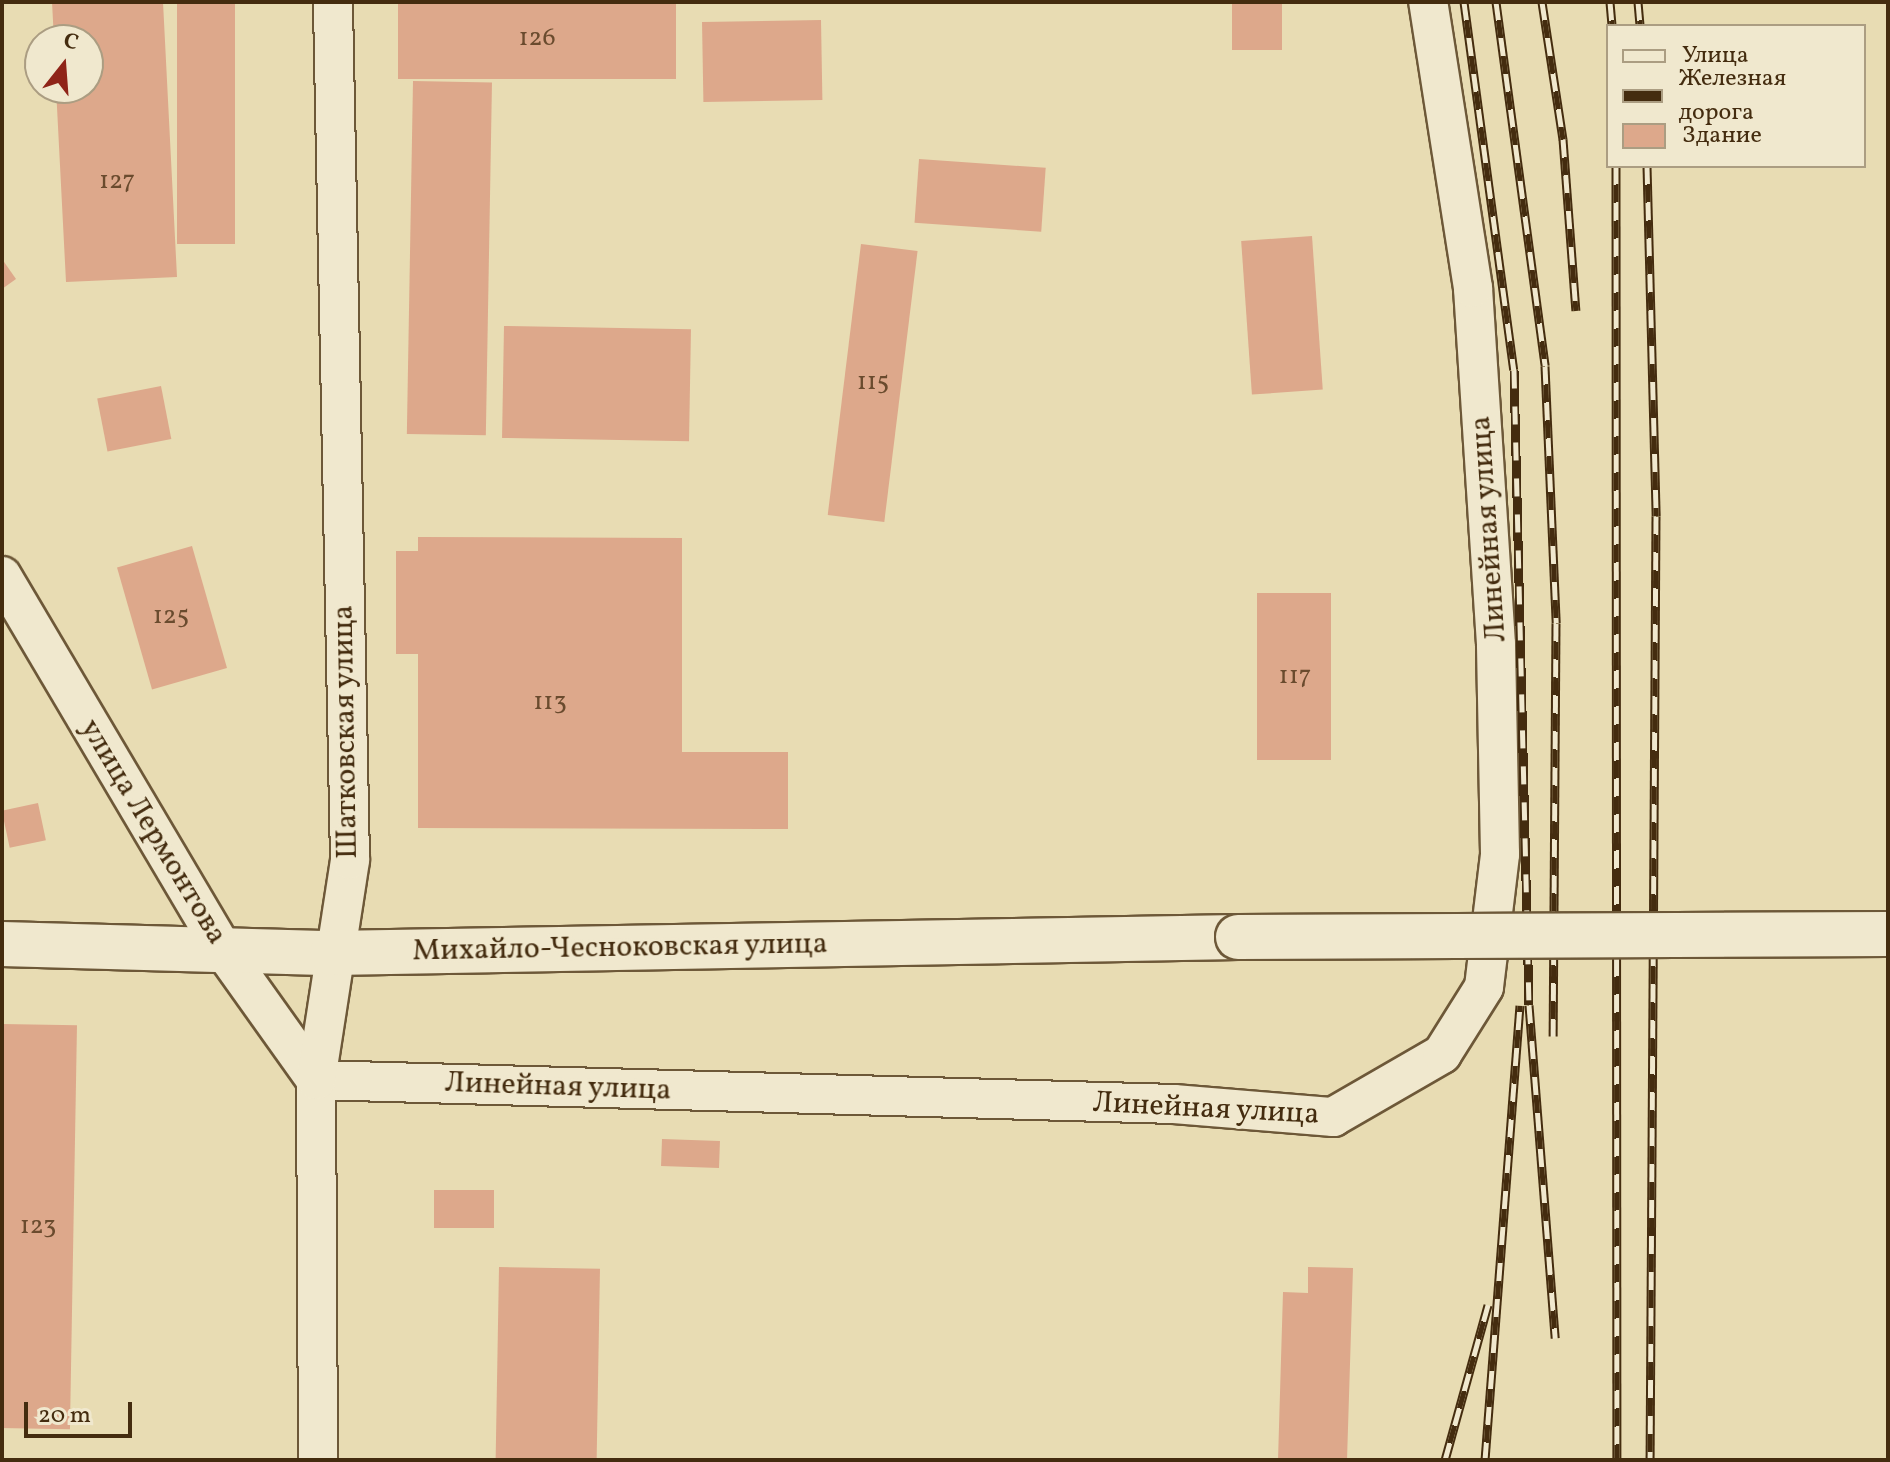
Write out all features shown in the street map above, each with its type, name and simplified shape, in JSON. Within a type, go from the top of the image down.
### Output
[{"type":"street","name":"Шатковская улица","points":[[318,1460],[316,1080],[332,953],[350,860],[333,2]]},
{"type":"street","name":"Линейная улица","points":[[316,1080],[1174,1104],[1333,1117],[1442,1054],[1484,987],[1499,809],[1473,288],[1428,2]]},
{"type":"street","name":"улица Лермонтова","points":[[2,576],[221,947],[316,1080]]},
{"type":"street","name":"Михайло-Чесноковская улица","points":[[2,944],[221,947],[332,953],[1238,937],[1888,934]]},
{"type":"building","points":[[52,2],[163,2],[177,277],[66,282],[57,104],[104,104],[104,24],[53,24]]},
{"type":"building","points":[[177,2],[235,2],[235,244],[177,244]]},
{"type":"building","points":[[398,2],[676,2],[676,79],[398,79]]},
{"type":"building","points":[[1232,2],[1282,2],[1282,50],[1232,50]]},
{"type":"building","points":[[821,20],[822,100],[703,102],[702,22]]},
{"type":"building","points":[[413,81],[492,82],[486,435],[407,434]]},
{"type":"building","points":[[919,159],[1046,168],[1041,232],[915,223]]},
{"type":"building","points":[[1312,236],[1323,390],[1252,395],[1241,241]]},
{"type":"building","points":[[861,244],[918,251],[884,522],[828,515]]},
{"type":"building","points":[[2,259],[16,279],[2,289]]},
{"type":"building","points":[[504,326],[691,329],[689,441],[502,438]]},
{"type":"building","points":[[161,386],[171,439],[107,451],[97,398]]},
{"type":"building","points":[[418,537],[682,538],[682,752],[788,752],[788,829],[418,828],[418,654],[396,654],[396,551],[418,551]]},
{"type":"building","points":[[192,546],[227,668],[152,690],[117,567]]},
{"type":"building","points":[[1257,593],[1331,593],[1331,760],[1257,760]]},
{"type":"building","points":[[38,803],[46,840],[10,848],[2,811]]},
{"type":"building","points":[[2,1024],[77,1025],[70,1429],[2,1428]]},
{"type":"building","points":[[662,1139],[720,1141],[719,1168],[661,1166]]},
{"type":"building","points":[[434,1190],[494,1190],[494,1228],[434,1228]]},
{"type":"building","points":[[499,1267],[600,1269],[597,1460],[496,1460]]},
{"type":"building","points":[[1308,1267],[1353,1268],[1347,1460],[1278,1460],[1283,1292],[1308,1293]]},
{"type":"railway","points":[[1464,2],[1514,370],[1529,1005],[1555,1338]]},
{"type":"railway","points":[[1496,2],[1545,366],[1556,623],[1553,1036]]},
{"type":"railway","points":[[1542,2],[1563,139],[1576,311]]},
{"type":"railway","points":[[1610,2],[1612,24]]},
{"type":"railway","points":[[1638,2],[1640,24]]},
{"type":"railway","points":[[1616,168],[1617,1460]]},
{"type":"railway","points":[[1647,168],[1656,516],[1650,1460]]},
{"type":"railway","points":[[1485,1460],[1520,1005]]},
{"type":"railway","points":[[1445,1460],[1488,1305]]}]
